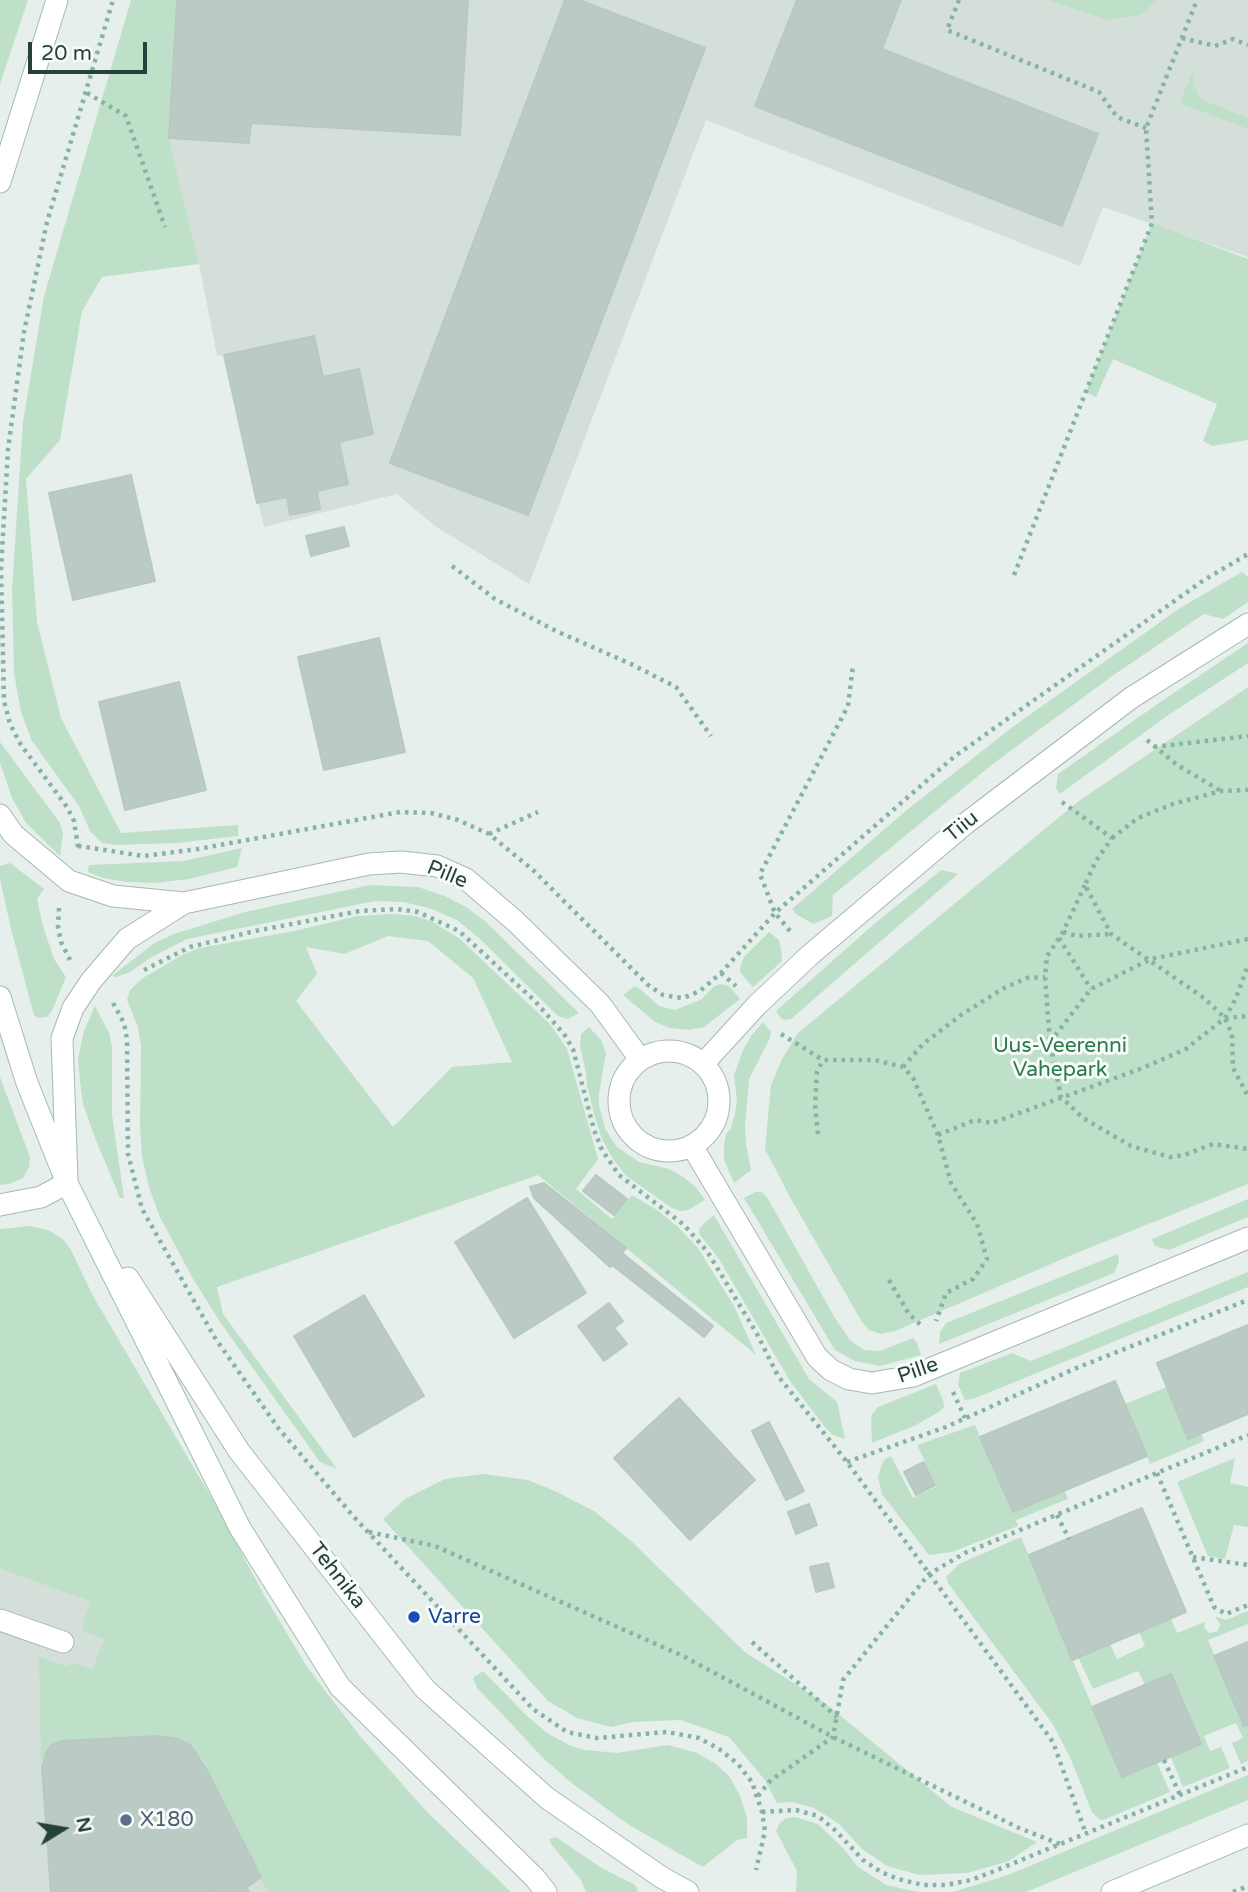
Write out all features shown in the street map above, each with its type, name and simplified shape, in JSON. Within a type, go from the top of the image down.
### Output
[{"type":"street","points":[[0,182],[57,0]]},
{"type":"street","name":"Tiiu","points":[[703,1064],[757,1005],[810,955],[965,824],[1130,698],[1248,624]]},
{"type":"street","name":"Pille","points":[[0,815],[13,834],[69,881],[113,896],[184,903],[369,864],[401,862],[437,866],[466,879],[515,920],[600,1004],[640,1059]]},
{"type":"street","name":"Pille","points":[[67,1182],[62,1038],[73,1008],[91,981],[127,939],[184,903]]},
{"type":"street","name":"Tehnika","points":[[1,1007],[27,1083],[67,1182],[240,1528],[340,1687],[535,1878],[546,1892]]},
{"type":"street","points":[[665,1050],[679,1051],[703,1064],[713,1077],[719,1092],[719,1108],[714,1123],[705,1136],[692,1146],[677,1151],[655,1149],[635,1139],[625,1127],[618,1097],[621,1083],[629,1070],[640,1059],[665,1050]]},
{"type":"street","name":"Pille","points":[[692,1146],[817,1357],[831,1370],[849,1379],[872,1383],[913,1376],[1248,1238]]},
{"type":"street","points":[[0,1205],[41,1197],[67,1182]]},
{"type":"street","name":"Tehnika","points":[[67,1182],[239,1451],[425,1689],[547,1798],[661,1877],[688,1892]]},
{"type":"street","points":[[0,1620],[63,1642]]},
{"type":"street","points":[[1112,1892],[1248,1835]]},
{"type":"path","points":[[113,0],[47,222],[24,332],[8,449],[1,569],[4,701],[9,724],[21,745],[67,807],[74,821],[78,846],[59,906],[58,927],[67,956],[79,972],[117,1009],[124,1023],[127,1039],[128,1154],[142,1209],[215,1338],[279,1429],[368,1532],[533,1709],[567,1732],[597,1738],[667,1732],[699,1738],[738,1764],[752,1782],[762,1812],[765,1831],[756,1870]]},
{"type":"path","points":[[959,0],[947,30],[1099,92],[1117,117],[1146,128]]},
{"type":"path","points":[[1014,575],[1152,223],[1146,128],[1197,0]]},
{"type":"path","points":[[1181,37],[1215,46],[1233,39],[1248,45]]},
{"type":"path","points":[[87,93],[126,116],[165,228]]},
{"type":"path","points":[[78,846],[144,856],[198,849],[400,812],[431,813],[458,820],[489,834],[533,870],[648,985],[663,995],[683,998],[699,990],[721,973],[775,913],[955,756],[1204,580],[1248,554]]},
{"type":"path","points":[[452,566],[507,606],[676,687],[711,736]]},
{"type":"path","points":[[810,955],[775,913],[760,874],[848,706],[853,665]]},
{"type":"path","points":[[1154,747],[1248,736]]},
{"type":"path","points":[[1147,740],[1177,765],[1221,790]]},
{"type":"path","points":[[1248,790],[1221,790],[1173,804],[1138,818],[1112,838],[1096,861],[1063,932],[1047,956],[1045,977],[1050,1042],[1061,1097],[1083,1118],[1131,1146],[1170,1157],[1184,1155],[1213,1144],[1248,1149]]},
{"type":"path","points":[[1062,802],[1112,838]]},
{"type":"path","points":[[489,834],[538,812]]},
{"type":"path","points":[[1085,885],[1111,934],[1204,998],[1225,1018],[1232,1034],[1233,1068],[1248,1096]]},
{"type":"path","points":[[140,973],[190,947],[255,931],[360,911],[397,909],[418,912],[459,931],[534,1000],[564,1034],[573,1049],[594,1130],[602,1150],[619,1175],[684,1225],[707,1251],[757,1334],[778,1376],[846,1462],[1053,1742],[1086,1833]]},
{"type":"path","points":[[1063,932],[1077,936],[1111,934]]},
{"type":"path","points":[[1059,938],[1091,989]]},
{"type":"path","points":[[1050,1042],[1091,989],[1151,959],[1248,939]]},
{"type":"path","points":[[939,1135],[975,1120],[992,1123],[1140,1069],[1186,1049],[1225,1018],[1236,998],[1248,965]]},
{"type":"path","points":[[903,1067],[923,1044],[961,1015],[1004,988],[1027,978],[1045,977]]},
{"type":"path","points":[[1225,1018],[1248,1016]]},
{"type":"path","points":[[782,1034],[823,1060],[875,1060],[903,1067],[913,1078],[939,1135],[951,1183],[977,1224],[987,1259],[973,1279],[946,1293],[936,1321]]},
{"type":"path","points":[[818,1134],[815,1105],[817,1072],[823,1060]]},
{"type":"path","points":[[889,1280],[909,1314],[923,1327]]},
{"type":"path","points":[[846,1462],[965,1419],[1074,1369],[1248,1300]]},
{"type":"path","points":[[949,1382],[965,1419]]},
{"type":"path","points":[[758,1796],[770,1781],[833,1737],[843,1680],[929,1574],[965,1553],[1248,1435]]},
{"type":"path","points":[[1157,1473],[1214,1607],[1226,1614],[1248,1605]]},
{"type":"path","points":[[1057,1515],[1069,1539]]},
{"type":"path","points":[[368,1532],[448,1551],[685,1657],[833,1737],[1019,1828],[1060,1844]]},
{"type":"path","points":[[1192,1557],[1248,1565]]},
{"type":"path","points":[[752,1642],[837,1717]]},
{"type":"path","points":[[1164,1760],[1180,1795]]},
{"type":"path","points":[[762,1812],[796,1810],[818,1816],[863,1860],[898,1879],[923,1885],[946,1885],[971,1880],[1248,1767]]},
{"type":"path","points":[[1233,1892],[1248,1886]]},
{"type":"shaded area","points":[[177,0],[1248,0],[1248,257],[1103,207],[1080,266],[706,120],[529,584],[435,526],[397,494],[264,527],[224,356],[217,355],[169,138]]},
{"type":"shaded area","points":[[0,1569],[184,1633],[289,1892],[0,1892]]},
{"type":"green space","points":[[0,0],[28,0],[0,84]]},
{"type":"green space","points":[[131,0],[177,0],[169,138],[199,264],[102,277],[82,311],[60,440],[26,479],[37,622],[61,718],[121,833],[238,825],[238,836],[177,843],[116,845],[102,843],[90,831],[79,806],[32,741],[21,712],[14,673],[12,589],[23,421],[44,296]]},
{"type":"green space","points":[[1048,0],[1157,0],[1140,15],[1107,20]]},
{"type":"green space","points":[[1194,67],[1193,83],[1200,99],[1248,118],[1248,129],[1180,103]]},
{"type":"green space","points":[[1152,223],[1248,259],[1248,440],[1212,446],[1203,441],[1217,404],[1113,359],[1096,397],[1086,392]]},
{"type":"green space","points":[[1242,572],[1248,577],[1248,602],[1223,619],[1204,614],[1115,674],[994,763],[833,895],[832,916],[813,924],[792,909],[908,809],[1014,726],[1180,608]]},
{"type":"green space","points":[[1248,643],[1248,663],[1167,716],[1060,794],[1056,789],[1058,774]]},
{"type":"green space","name":"Uus-Veerenni Vahepark","points":[[1248,687],[1248,1184],[1079,1252],[895,1331],[881,1334],[869,1330],[791,1199],[765,1149],[771,1085],[782,1059],[798,1033],[1080,800]]},
{"type":"green space","points":[[0,742],[60,823],[63,833],[60,856],[26,823],[12,798],[0,763]]},
{"type":"green space","points":[[242,848],[237,867],[189,879],[154,883],[127,882],[88,872],[89,865],[184,861]]},
{"type":"green space","points":[[10,863],[44,889],[37,899],[43,926],[54,959],[66,977],[47,1017],[38,1018],[34,1015],[11,929],[0,879],[0,866]]},
{"type":"green space","points":[[941,870],[958,874],[791,1019],[784,1020],[780,1017],[776,1011],[873,925]]},
{"type":"green space","points":[[370,885],[418,887],[466,907],[485,921],[579,1013],[568,1019],[558,1016],[479,938],[457,920],[429,908],[403,902],[375,901],[187,939],[130,972],[112,976],[153,944],[174,934],[245,912]]},
{"type":"green space","points":[[392,914],[416,916],[431,921],[460,939],[551,1025],[567,1049],[598,1159],[576,1189],[612,1219],[632,1195],[677,1226],[698,1248],[734,1306],[756,1355],[538,1175],[217,1287],[223,1314],[337,1469],[320,1462],[220,1322],[160,1217],[142,1156],[141,1046],[138,1027],[127,1000],[130,990],[143,978],[199,948],[290,932],[357,916]],"holes":[[[388,936],[428,941],[473,978],[512,1062],[452,1067],[393,1127],[296,1001],[317,974],[306,947],[344,954]]]},
{"type":"green space","points":[[769,932],[779,940],[781,962],[753,987],[740,972],[741,964],[744,957]]},
{"type":"green space","points":[[635,986],[659,1006],[675,1010],[702,999],[714,986],[729,986],[740,999],[704,1027],[689,1030],[670,1028],[655,1022],[623,995]]},
{"type":"green space","points":[[95,1006],[109,1033],[112,1046],[112,1115],[124,1198],[120,1198],[83,1104],[78,1058],[84,1031]]},
{"type":"green space","points":[[763,1022],[771,1032],[770,1038],[749,1079],[745,1126],[751,1170],[734,1183],[724,1160],[724,1146],[737,1100],[734,1075],[743,1050]]},
{"type":"green space","points":[[589,1027],[601,1040],[606,1053],[599,1106],[605,1128],[616,1146],[639,1162],[669,1169],[682,1176],[696,1187],[705,1200],[688,1210],[672,1208],[625,1175],[611,1156],[595,1117],[580,1046],[581,1034]]},
{"type":"green space","points":[[0,1077],[30,1157],[29,1167],[23,1178],[0,1185]]},
{"type":"green space","points":[[755,1192],[762,1192],[767,1197],[850,1340],[864,1350],[880,1351],[913,1338],[921,1355],[880,1366],[855,1361],[835,1350],[744,1198]]},
{"type":"green space","points":[[1248,1199],[1248,1217],[1169,1250],[1155,1246],[1152,1239]]},
{"type":"green space","points":[[714,1215],[809,1379],[837,1402],[845,1439],[833,1435],[824,1426],[790,1381],[719,1259],[700,1235],[699,1229]]},
{"type":"green space","points":[[30,1226],[48,1230],[63,1239],[70,1248],[93,1296],[307,1667],[360,1736],[426,1811],[511,1892],[270,1892],[206,1769],[190,1746],[178,1739],[158,1736],[62,1741],[52,1745],[44,1759],[41,1759],[39,1657],[65,1666],[74,1663],[93,1669],[104,1639],[82,1628],[90,1601],[0,1569],[0,1229]]},
{"type":"green space","points":[[1118,1254],[1119,1262],[1114,1273],[939,1344],[940,1332],[946,1323]]},
{"type":"green space","points":[[1248,1272],[1248,1287],[973,1399],[965,1400],[958,1385],[960,1373],[1012,1353],[1031,1361]]},
{"type":"green space","points":[[936,1384],[944,1407],[939,1412],[914,1426],[872,1443],[871,1416],[878,1407]]},
{"type":"green space","points":[[1167,1387],[1188,1439],[1201,1433],[1204,1441],[1150,1464],[1125,1404]]},
{"type":"green space","points":[[975,1425],[1012,1512],[1064,1490],[1068,1499],[1016,1520],[1018,1526],[952,1552],[929,1555],[882,1494],[878,1477],[881,1467],[884,1460],[891,1456],[913,1498],[937,1486],[917,1445]]},
{"type":"green space","points":[[1235,1458],[1230,1483],[1248,1487],[1248,1527],[1234,1525],[1225,1559],[1208,1556],[1177,1482]]},
{"type":"green space","points":[[483,1474],[528,1480],[594,1511],[630,1540],[746,1653],[825,1703],[952,1807],[1037,1842],[1009,1861],[968,1873],[919,1875],[887,1866],[862,1849],[839,1824],[814,1808],[793,1802],[777,1803],[764,1779],[729,1737],[681,1720],[633,1722],[611,1727],[577,1718],[548,1701],[383,1519],[405,1499],[445,1479]]},
{"type":"green space","points":[[1021,1537],[1122,1777],[1157,1763],[1170,1792],[1103,1820],[1099,1819],[1092,1812],[1070,1757],[1052,1723],[948,1583],[946,1577],[959,1564]]},
{"type":"green space","points":[[1248,1611],[1248,1624],[1208,1640],[1244,1726],[1248,1725],[1248,1761],[1241,1764],[1232,1743],[1243,1738],[1236,1723],[1204,1736],[1210,1751],[1221,1747],[1230,1768],[1183,1787],[1171,1757],[1200,1744],[1172,1675],[1145,1685],[1138,1671],[1093,1689],[1078,1657],[1110,1644],[1117,1659],[1145,1646],[1139,1632],[1171,1618],[1177,1633],[1205,1622],[1204,1627],[1209,1633],[1218,1631],[1220,1624],[1215,1616],[1226,1620]]},
{"type":"green space","points":[[483,1671],[527,1716],[547,1733],[571,1746],[617,1753],[668,1745],[697,1753],[716,1764],[730,1777],[740,1796],[747,1818],[747,1838],[737,1840],[703,1867],[629,1825],[569,1781],[542,1757],[477,1688],[473,1678]]},
{"type":"green space","points":[[1248,1775],[1248,1800],[1026,1892],[953,1892],[1008,1875]]},
{"type":"green space","points":[[795,1817],[818,1824],[858,1867],[886,1885],[918,1892],[796,1892],[797,1871],[776,1831],[786,1818]]},
{"type":"green space","points":[[556,1837],[600,1867],[635,1885],[638,1892],[586,1892],[581,1880],[552,1845],[549,1839]]},
{"type":"building","points":[[177,0],[468,0],[460,135],[251,123],[249,143],[169,138]]},
{"type":"building","points":[[565,0],[579,0],[705,48],[528,515],[390,463]]},
{"type":"building","points":[[797,0],[901,0],[882,49],[1098,134],[1062,226],[755,106]]},
{"type":"building","points":[[314,336],[323,377],[359,369],[373,434],[339,442],[348,484],[317,491],[320,509],[290,515],[287,497],[257,503],[224,355]]},
{"type":"building","points":[[131,475],[155,581],[73,600],[49,493]]},
{"type":"building","points":[[344,527],[349,546],[311,556],[306,536]]},
{"type":"building","points":[[379,638],[405,752],[324,770],[298,657]]},
{"type":"building","points":[[179,682],[206,790],[125,810],[99,702]]},
{"type":"building","points":[[596,1175],[627,1199],[614,1215],[583,1191]]},
{"type":"building","points":[[544,1183],[626,1248],[610,1267],[534,1198],[530,1187]]},
{"type":"building","points":[[527,1198],[586,1293],[514,1338],[455,1242]]},
{"type":"building","points":[[622,1253],[713,1326],[704,1337],[612,1265]]},
{"type":"building","points":[[364,1295],[424,1396],[354,1437],[294,1336]]},
{"type":"building","points":[[609,1303],[623,1321],[614,1328],[627,1344],[604,1361],[578,1326]]},
{"type":"building","points":[[1248,1325],[1248,1414],[1188,1439],[1157,1363]]},
{"type":"building","points":[[1115,1381],[1147,1456],[1013,1512],[980,1437]]},
{"type":"building","points":[[679,1398],[755,1480],[690,1540],[614,1458]]},
{"type":"building","points":[[769,1422],[804,1491],[786,1500],[752,1431]]},
{"type":"building","points":[[924,1462],[935,1485],[916,1495],[904,1472]]},
{"type":"building","points":[[809,1504],[817,1525],[796,1534],[788,1512]]},
{"type":"building","points":[[1142,1508],[1186,1612],[1072,1660],[1029,1555]]},
{"type":"building","points":[[828,1563],[834,1587],[816,1592],[810,1567]]},
{"type":"building","points":[[1248,1642],[1248,1725],[1244,1726],[1214,1656]]},
{"type":"building","points":[[1171,1674],[1201,1744],[1122,1777],[1092,1707]]},
{"type":"building","name":"X180","points":[[158,1736],[249,1892],[217,1892],[176,1878],[140,1872],[115,1872],[96,1876],[72,1892],[51,1892],[42,1767],[47,1751],[52,1745],[62,1741]]},
{"type":"building","points":[[158,1736],[178,1739],[191,1746],[206,1769],[261,1877],[246,1888],[175,1767]]},
{"type":"building","points":[[115,1872],[140,1872],[176,1878],[217,1892],[72,1892],[96,1876]]},
{"type":"place","name":"Varre","points":[[414,1617]]},
{"type":"place","name":"X180","points":[[126,1820]]}]
